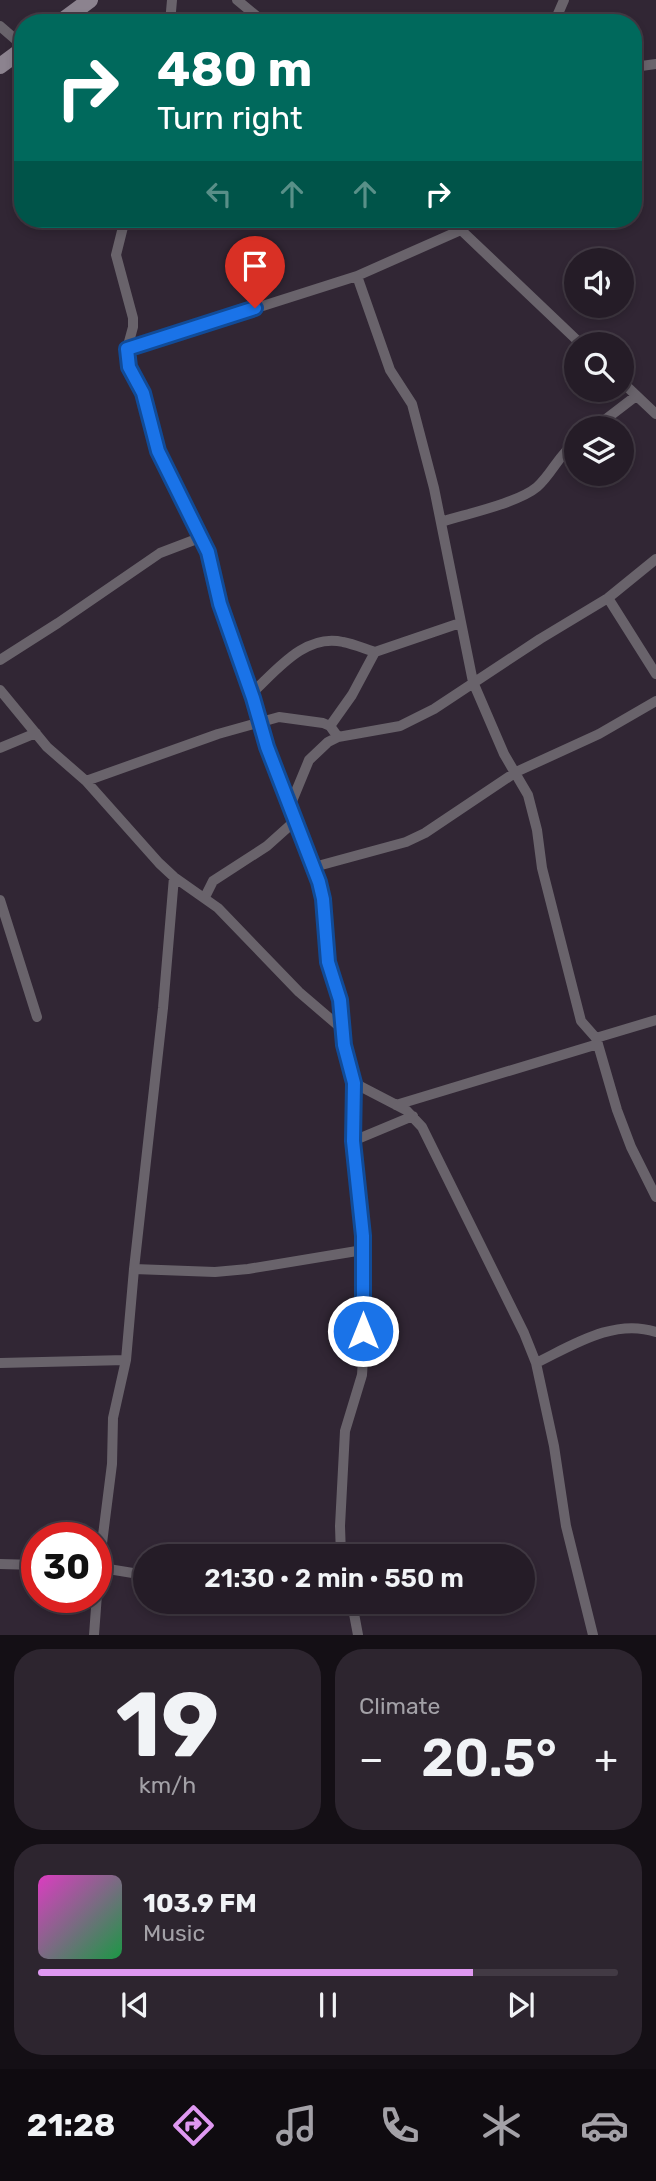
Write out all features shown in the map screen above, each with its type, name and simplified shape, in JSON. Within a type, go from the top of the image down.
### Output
[{"type":"street","points":[[71,14],[90,0]]},
{"type":"street","points":[[237,0],[254,14]]},
{"type":"street","points":[[0,26],[14,39]]},
{"type":"street","points":[[0,66],[14,54]]},
{"type":"street","points":[[123,228],[116,255],[133,318],[127,349],[129,367],[143,393],[158,451],[202,537],[212,565],[220,604],[252,693],[271,760],[314,867],[323,899],[328,962],[340,1000],[341,1028],[354,1083],[353,1141],[363,1250],[363,1367],[345,1431],[341,1544]]},
{"type":"street","points":[[127,349],[357,276],[461,230],[568,332]]},
{"type":"street","points":[[357,276],[390,369],[412,404],[434,488],[473,682],[505,754],[528,795],[542,868],[577,1009],[588,1031],[597,1041],[617,1110],[656,1197]]},
{"type":"street","points":[[610,416],[636,396],[656,414]]},
{"type":"street","points":[[440,522],[524,496],[540,485],[564,453]]},
{"type":"street","points":[[0,660],[160,553],[202,537]]},
{"type":"street","points":[[290,806],[309,760],[328,742],[338,737],[400,726],[434,709],[608,598],[656,559]]},
{"type":"street","points":[[608,598],[656,674]]},
{"type":"street","points":[[252,693],[294,654],[316,643],[341,641],[375,652],[460,623]]},
{"type":"street","points":[[330,726],[352,695],[375,652]]},
{"type":"street","points":[[0,690],[47,747],[86,781],[174,877],[218,908],[299,992],[341,1028]]},
{"type":"street","points":[[314,867],[406,842],[425,833],[516,772],[599,734],[656,701]]},
{"type":"street","points":[[86,781],[173,749],[285,717],[330,726],[338,737]]},
{"type":"street","points":[[0,748],[36,733]]},
{"type":"street","points":[[205,897],[214,881],[267,846],[296,821]]},
{"type":"street","points":[[104,1522],[112,1464],[113,1418],[126,1360],[174,877]]},
{"type":"street","points":[[0,900],[37,1017]]},
{"type":"street","points":[[396,1105],[656,1020]]},
{"type":"street","points":[[354,1083],[413,1116],[422,1128],[524,1333],[536,1363],[554,1446],[566,1526],[593,1635]]},
{"type":"street","points":[[353,1141],[413,1116]]},
{"type":"street","points":[[134,1269],[215,1272],[363,1250]]},
{"type":"street","points":[[536,1363],[594,1335],[632,1327],[656,1332]]},
{"type":"street","points":[[0,1363],[126,1360]]},
{"type":"street","points":[[0,1564],[21,1565]]},
{"type":"street","points":[[112,1569],[133,1573]]},
{"type":"street","points":[[94,1635],[95,1613]]},
{"type":"street","points":[[354,1614],[358,1635]]},
{"type":"route","points":[[255,308],[127,349],[128,361],[131,373],[143,393],[158,451],[208,552],[220,604],[253,698],[271,760],[319,882],[323,899],[325,945],[330,972],[340,1000],[341,1028],[354,1083],[353,1141],[363,1236],[363,1331]]}]
